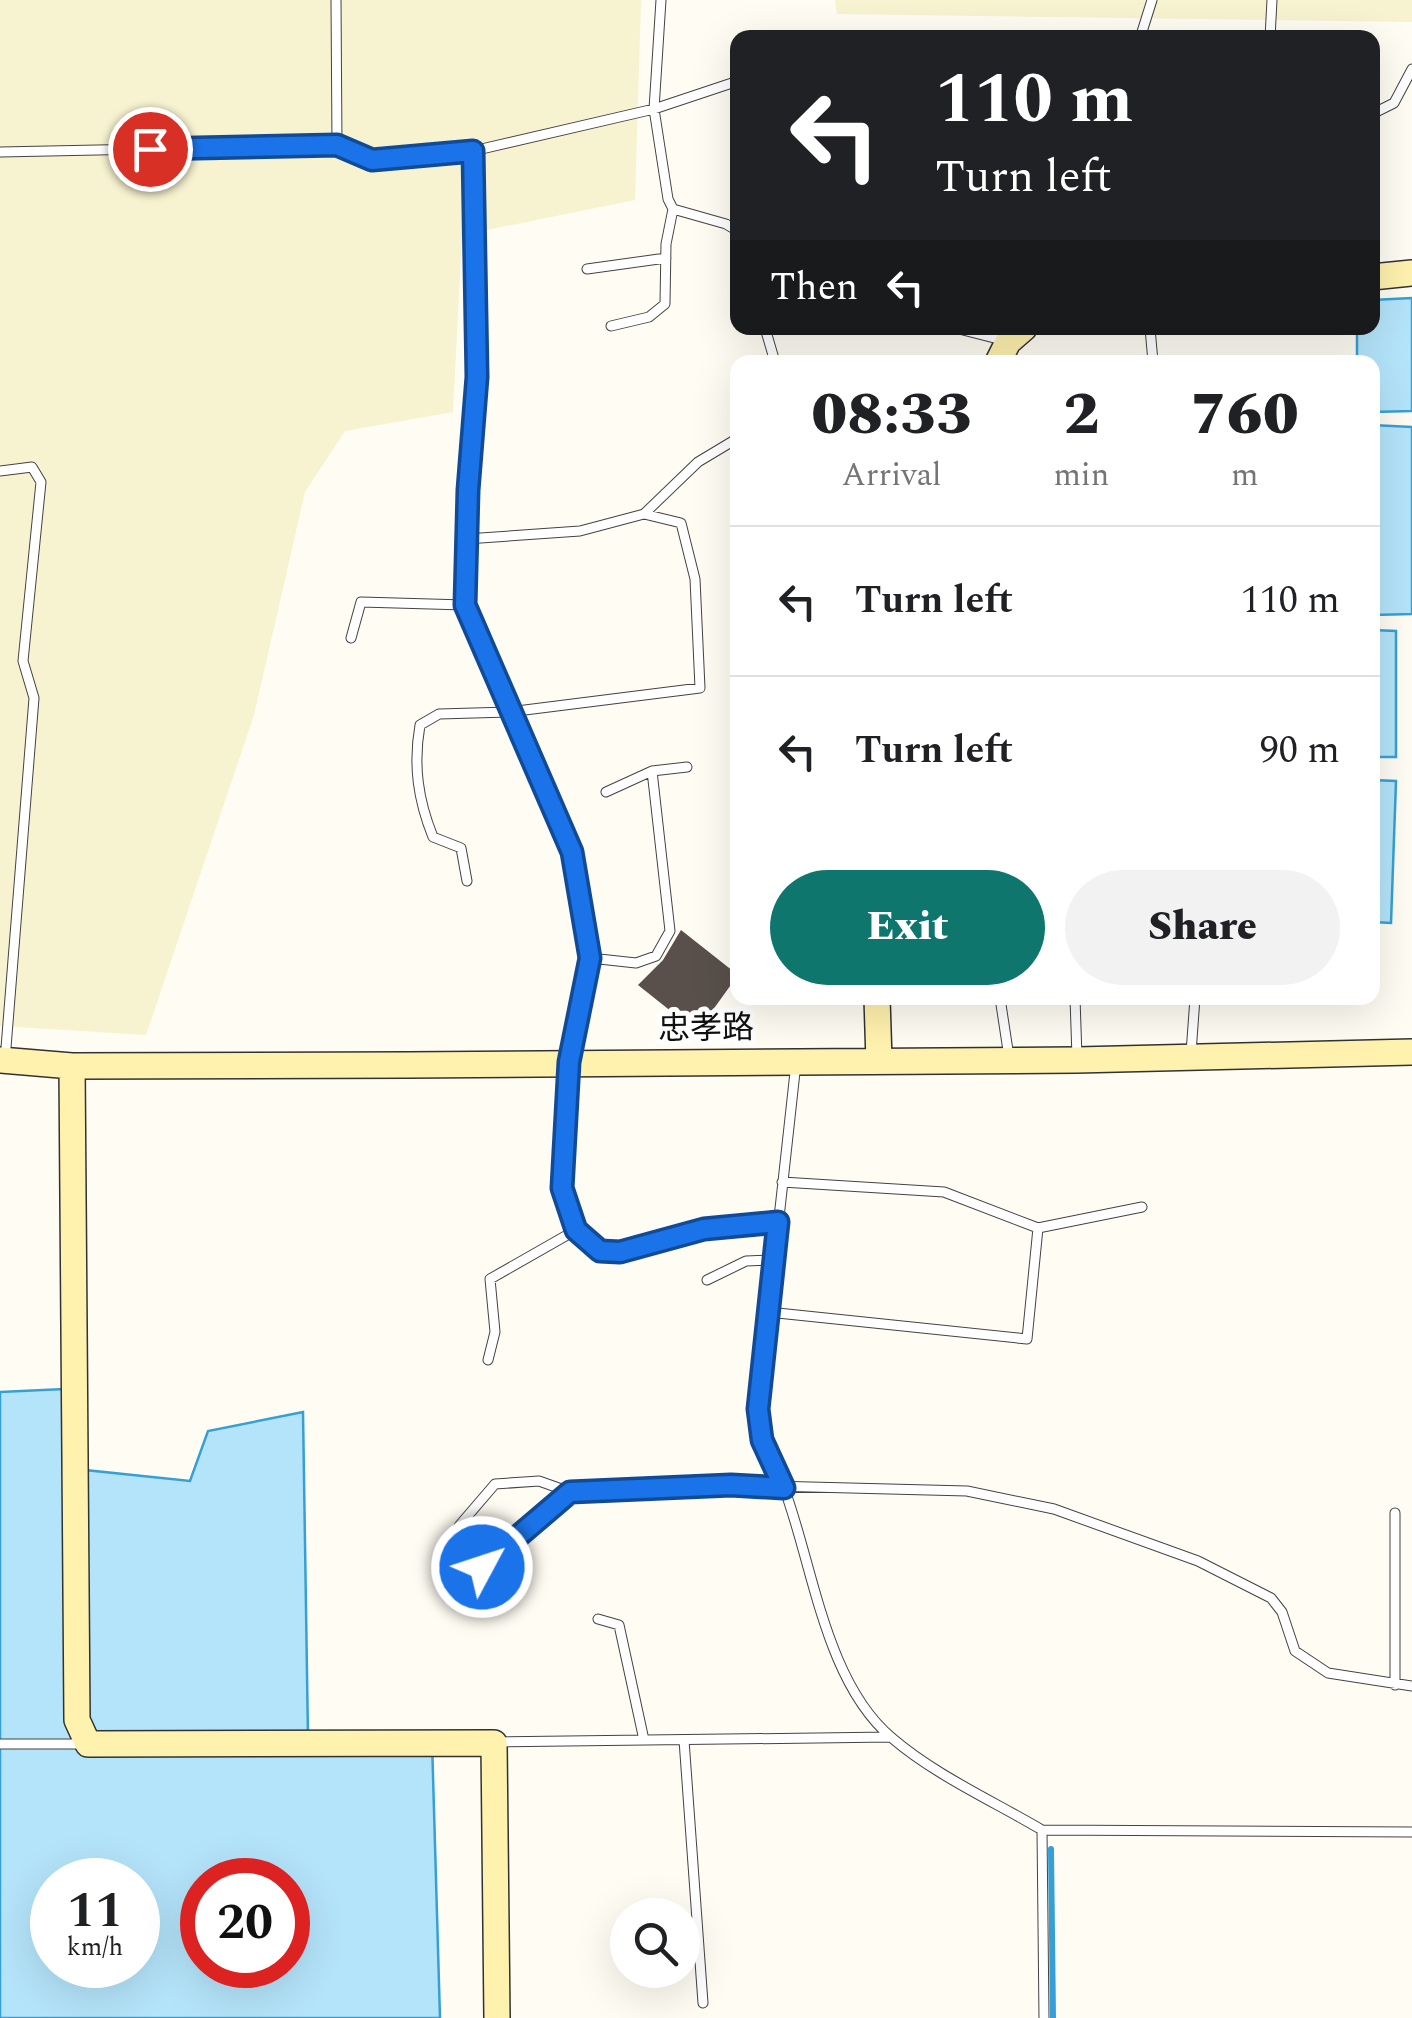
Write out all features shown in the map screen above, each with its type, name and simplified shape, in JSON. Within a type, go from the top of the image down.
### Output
[{"type":"street","points":[[1380,276],[1412,272]]},
{"type":"street","points":[[877,1005],[880,1061]]},
{"type":"street","name":"忠孝路","points":[[2,1060],[72,1066],[1078,1060],[1412,1052]]},
{"type":"street","points":[[72,1066],[77,1720],[88,1744],[494,1742],[497,2018]]},
{"type":"lane","points":[[336,0],[337,145]]},
{"type":"lane","points":[[611,326],[649,317],[666,304],[666,258],[673,209],[654,109],[660,0]]},
{"type":"lane","points":[[1144,30],[1152,0]]},
{"type":"lane","points":[[1270,30],[1272,0]]},
{"type":"lane","points":[[1380,110],[1394,104],[1412,69]]},
{"type":"lane","points":[[0,152],[337,145],[372,160],[473,151],[654,109],[730,85]]},
{"type":"lane","points":[[473,151],[477,377],[465,605],[572,852],[590,958],[569,1062],[562,1188],[576,1230],[600,1251],[620,1252],[704,1229],[778,1222]]},
{"type":"lane","points":[[673,209],[730,227]]},
{"type":"lane","points":[[587,269],[666,258]]},
{"type":"lane","points":[[982,335],[1010,344]]},
{"type":"lane","points":[[644,514],[698,462],[730,443]]},
{"type":"lane","points":[[0,471],[32,467],[41,482],[22,661],[34,698],[2,1060]]},
{"type":"lane","points":[[466,539],[580,531],[644,514],[681,523],[695,579],[700,688],[510,712],[440,714],[420,725],[416,748],[420,804],[432,837],[461,848],[467,881]]},
{"type":"lane","points":[[351,638],[362,602],[465,605]]},
{"type":"lane","points":[[606,792],[652,771],[687,767]]},
{"type":"lane","points":[[590,958],[636,963],[656,956],[670,931],[652,771]]},
{"type":"lane","points":[[1001,1005],[1009,1060]]},
{"type":"lane","points":[[1074,1005],[1078,1060]]},
{"type":"lane","points":[[1191,1056],[1195,1005]]},
{"type":"lane","points":[[797,1060],[758,1409],[762,1440],[784,1488],[831,1641],[855,1692],[890,1737],[1042,1830],[1412,1832]]},
{"type":"lane","points":[[782,1182],[944,1192],[1038,1228],[1142,1207]]},
{"type":"lane","points":[[768,1312],[1027,1339],[1038,1228]]},
{"type":"lane","points":[[488,1360],[495,1332],[490,1280],[576,1230]]},
{"type":"lane","points":[[707,1280],[746,1261],[774,1260]]},
{"type":"lane","points":[[459,1526],[495,1484],[539,1481],[570,1492],[731,1485],[967,1491],[1054,1509],[1198,1561],[1259,1591],[1282,1612],[1296,1652],[1328,1673],[1412,1686]]},
{"type":"lane","points":[[482,1567],[570,1492]]},
{"type":"lane","points":[[1394,1514],[1395,1685]]},
{"type":"lane","points":[[598,1619],[619,1625],[644,1740]]},
{"type":"lane","points":[[494,1742],[890,1737]]},
{"type":"lane","points":[[684,1740],[703,2003]]},
{"type":"lane","points":[[0,1744],[88,1744]]},
{"type":"lane","points":[[1042,1830],[1044,2018]]},
{"type":"shaded area","points":[[0,0],[641,0],[635,200],[462,235],[453,412],[345,431],[305,492],[254,715],[146,1035],[0,1026]]},
{"type":"shaded area","points":[[835,0],[1412,0],[1412,22],[837,14]]},
{"type":"water","points":[[1412,298],[1412,411],[1380,412],[1380,355],[1357,355],[1357,335],[1380,335],[1380,300]]},
{"type":"water","points":[[1380,425],[1412,427],[1412,614],[1380,615]]},
{"type":"water","points":[[1380,630],[1396,631],[1396,757],[1380,757]]},
{"type":"water","points":[[1380,780],[1396,781],[1391,923],[1380,922]]},
{"type":"water","points":[[64,1389],[76,1469],[190,1481],[208,1431],[303,1412],[308,1738],[432,1741],[440,2018],[0,2018],[0,1392]]},
{"type":"building","points":[[681,930],[730,969],[730,986],[697,1032],[638,985],[663,960]]},
{"type":"waterway","points":[[1051,1849],[1053,2018]]},
{"type":"route","points":[[150,149],[337,145],[372,160],[473,151],[477,377],[468,490],[465,605],[572,852],[590,958],[569,1062],[562,1188],[576,1230],[600,1251],[620,1252],[704,1229],[778,1222],[758,1409],[762,1440],[784,1488],[731,1485],[570,1492],[482,1567]]}]
